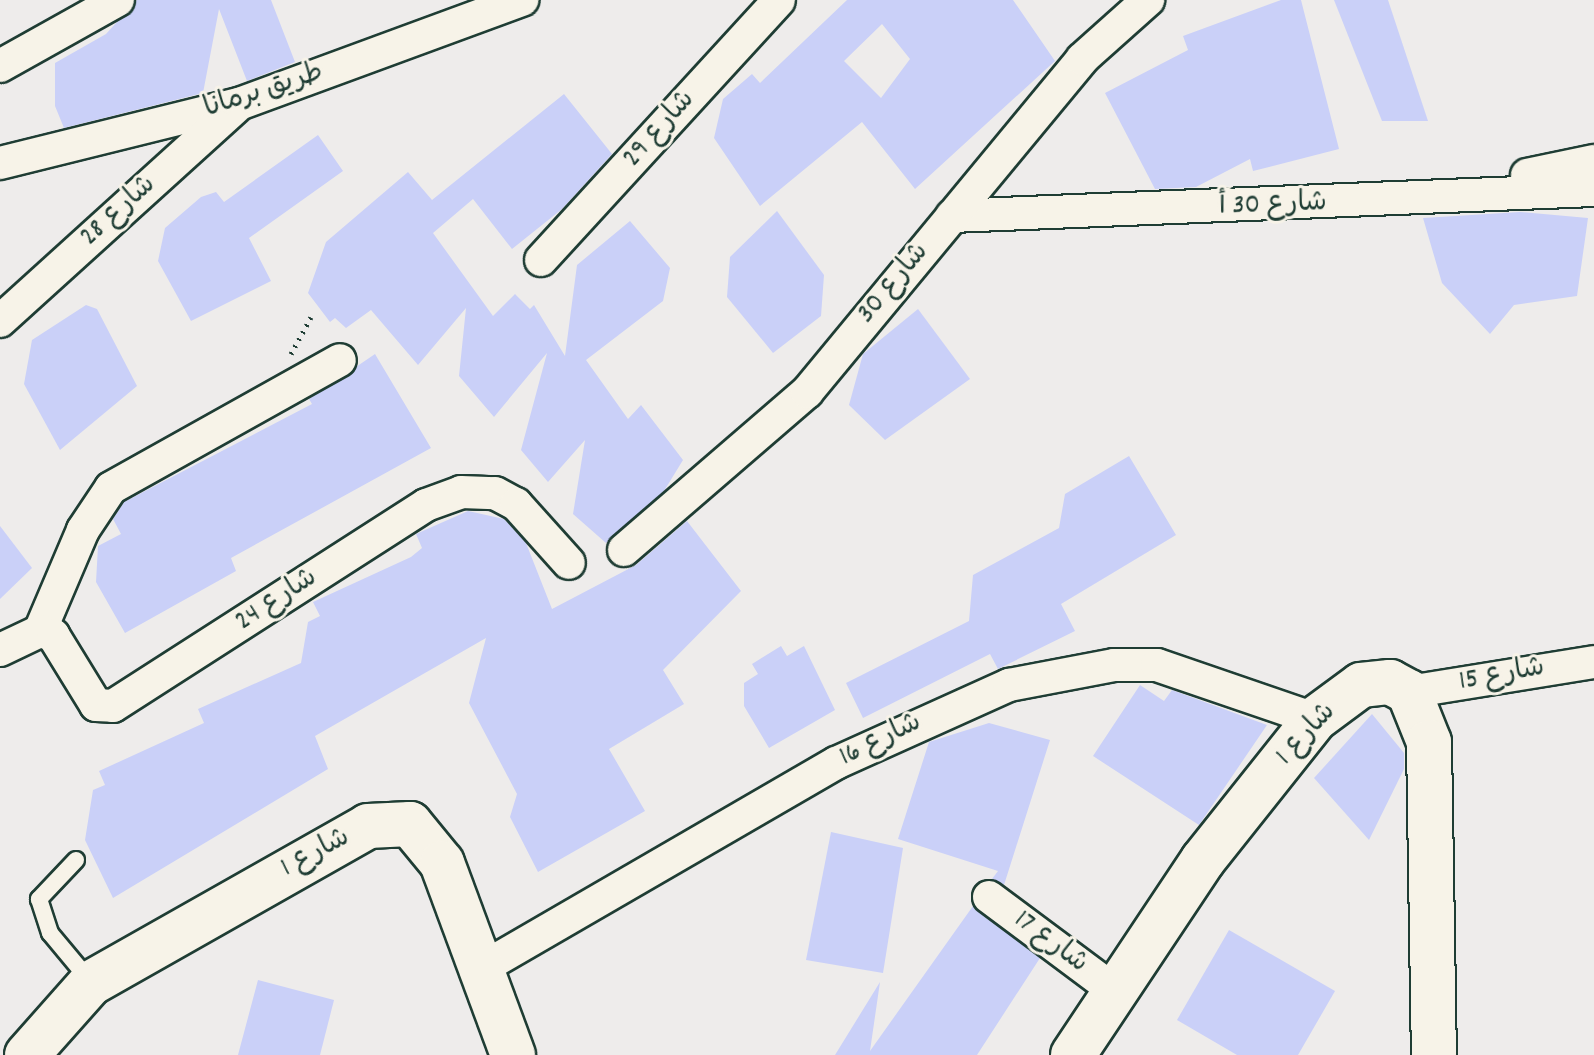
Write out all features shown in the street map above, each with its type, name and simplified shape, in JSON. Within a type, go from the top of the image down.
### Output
[{"type":"street","points":[[0,66],[118,0]]},
{"type":"street","name":"طريق برمانا","points":[[0,163],[239,104],[522,0]]},
{"type":"street","name":"شارع 29","points":[[541,260],[779,0]]},
{"type":"street","name":"شارع 30","points":[[624,550],[807,392],[1082,59],[1148,0]]},
{"type":"street","name":"شارع 28","points":[[0,321],[239,104]]},
{"type":"street","points":[[1446,193],[1594,161]]},
{"type":"street","name":"شارع 30 أ","points":[[952,216],[1377,203],[1446,193],[1594,190]]},
{"type":"street","points":[[0,650],[40,631],[83,530],[111,488],[340,360]]},
{"type":"street","name":"شارع 24","points":[[40,631],[53,635],[96,705],[113,706],[426,505],[461,492],[495,493],[516,504],[569,563]]},
{"type":"street","name":"شارع 15","points":[[1409,692],[1594,662]]},
{"type":"street","name":"شارع 16","points":[[484,967],[836,763],[1009,685],[1114,665],[1157,665],[1315,719]]},
{"type":"street","name":"شارع 1","points":[[1073,1055],[1111,988],[1315,719],[1361,685],[1390,682],[1409,692]]},
{"type":"street","points":[[1409,692],[1429,742],[1434,1055]]},
{"type":"street","name":"شارع 1","points":[[27,1055],[91,983],[320,849],[368,826],[410,824],[442,863],[484,967],[513,1055]]},
{"type":"street","name":"شارع 17","points":[[989,897],[1111,988]]},
{"type":"lane","points":[[76,860],[39,899],[50,933],[91,983]]},
{"type":"building","points":[[137,0],[271,0],[295,62],[247,81],[219,9],[203,93],[64,128],[55,106],[55,63],[106,34]]},
{"type":"building","points":[[847,0],[1013,0],[1055,61],[915,189],[862,122],[760,206],[714,138],[723,99],[752,74],[760,83]],"holes":[[[882,24],[910,59],[881,98],[844,61]]]},
{"type":"building","points":[[1281,0],[1301,0],[1339,149],[1253,171],[1250,159],[1196,187],[1155,189],[1105,93],[1188,50],[1183,36]]},
{"type":"building","points":[[1334,0],[1388,0],[1428,121],[1382,121]]},
{"type":"building","points":[[564,94],[612,154],[562,209],[512,249],[473,199],[433,233],[493,316],[515,294],[530,309],[534,305],[565,356],[577,265],[630,221],[670,268],[663,301],[586,360],[628,419],[641,405],[683,460],[664,491],[606,543],[573,514],[585,440],[548,482],[521,450],[547,353],[494,417],[459,376],[466,308],[418,365],[371,310],[346,328],[335,318],[330,322],[308,293],[326,242],[408,172],[432,200]]},
{"type":"building","points":[[318,135],[343,171],[249,238],[271,281],[191,321],[158,261],[165,228],[201,197],[216,192],[224,202]]},
{"type":"building","points":[[777,211],[824,275],[821,316],[773,353],[727,297],[730,257]]},
{"type":"building","points":[[1520,212],[1588,218],[1577,296],[1514,305],[1490,334],[1442,283],[1423,218]]},
{"type":"building","points":[[86,305],[97,309],[137,386],[60,450],[24,384],[32,340]]},
{"type":"building","points":[[918,309],[970,379],[885,440],[849,405],[863,354]]},
{"type":"building","points":[[375,354],[431,448],[231,558],[236,571],[125,633],[96,582],[98,546],[121,534],[113,519],[124,502],[312,404],[309,399]]},
{"type":"building","points":[[1129,456],[1176,535],[1061,604],[1075,631],[998,669],[990,654],[863,718],[846,683],[969,621],[973,575],[1059,528],[1065,494]]},
{"type":"building","points":[[468,511],[504,519],[526,543],[552,609],[636,565],[687,521],[741,591],[663,670],[684,704],[609,749],[645,811],[538,872],[510,817],[517,794],[469,703],[486,638],[315,736],[328,769],[113,898],[85,840],[93,790],[105,785],[99,771],[204,723],[198,709],[301,663],[308,622],[320,616],[313,602],[411,557],[422,548],[416,534]]},
{"type":"building","points":[[0,526],[32,568],[0,599]]},
{"type":"building","points":[[781,646],[787,656],[804,646],[835,710],[769,748],[744,706],[744,683],[758,674],[752,664]]},
{"type":"building","points":[[1140,685],[1164,701],[1172,690],[1267,725],[1199,825],[1093,756]]},
{"type":"building","points":[[1372,714],[1404,753],[1404,769],[1369,840],[1314,778]]},
{"type":"building","points":[[989,723],[1050,740],[1004,885],[992,879],[998,871],[898,839],[929,742]]},
{"type":"building","points":[[831,832],[903,848],[883,973],[806,960]]},
{"type":"building","points":[[973,906],[1040,958],[977,1055],[835,1055],[880,982],[870,1051]]},
{"type":"building","points":[[1229,930],[1335,991],[1298,1055],[1237,1055],[1177,1020]]},
{"type":"building","points":[[258,980],[334,1000],[320,1055],[238,1055]]}]
